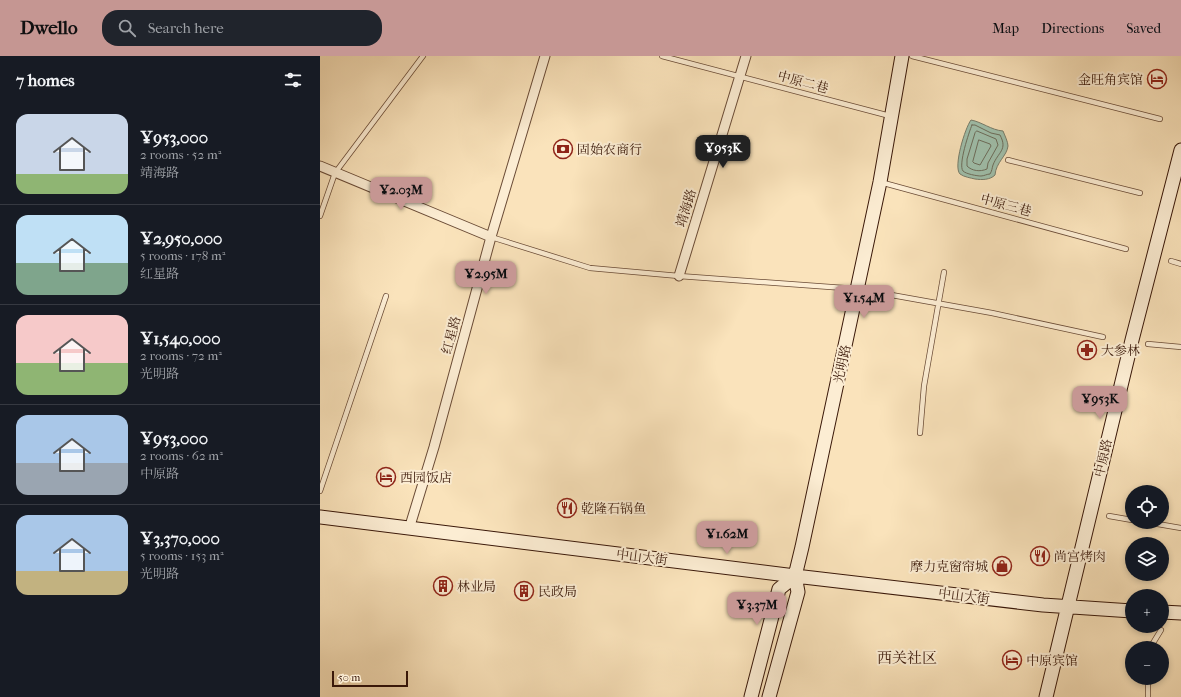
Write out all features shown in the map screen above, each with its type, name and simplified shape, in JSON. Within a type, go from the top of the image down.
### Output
[{"type":"main road","name":"光明路","points":[[769,697],[798,592],[795,576],[858,289],[880,182],[902,56]]},
{"type":"main road","name":"中原路","points":[[1046,697],[1132,340],[1181,150]]},
{"type":"main road","name":"中山大街","points":[[320,517],[795,576],[1067,607],[1125,611]]},
{"type":"main road","points":[[751,697],[779,590],[795,576]]},
{"type":"main road","points":[[1169,612],[1181,613]]},
{"type":"street","name":"红星路","points":[[410,529],[434,447],[491,237],[545,56]]},
{"type":"street","name":"靖海路","points":[[679,276],[746,56]]},
{"type":"street","points":[[320,166],[491,237]]},
{"type":"lane","points":[[320,216],[335,172],[423,56]]},
{"type":"lane","name":"中原二巷","points":[[662,56],[891,117]]},
{"type":"lane","points":[[912,56],[1160,119]]},
{"type":"lane","points":[[1008,160],[1140,193]]},
{"type":"lane","name":"中原三巷","points":[[880,182],[1126,249]]},
{"type":"lane","points":[[491,237],[590,268],[858,289],[992,313],[1103,337]]},
{"type":"lane","points":[[1171,261],[1181,264]]},
{"type":"lane","points":[[920,433],[924,386],[944,272]]},
{"type":"lane","points":[[320,491],[386,296]]},
{"type":"lane","points":[[1148,344],[1181,347]]},
{"type":"lane","points":[[1109,516],[1125,519]]},
{"type":"lane","points":[[1169,526],[1181,528]]},
{"type":"lane","points":[[1148,685],[1148,697]]},
{"type":"water","points":[[971,120],[1003,131],[1008,143],[1006,153],[997,166],[995,175],[988,179],[963,176],[958,170],[961,147]]},
{"type":"place","name":"金旺角宾馆","points":[[1157,79]]},
{"type":"place","name":"固始农商行","points":[[563,149]]},
{"type":"place","name":"大参林","points":[[1087,350]]},
{"type":"place","name":"西园饭店","points":[[386,477]]},
{"type":"place","name":"乾隆石锅鱼","points":[[567,508]]},
{"type":"place","name":"尚宫烤肉","points":[[1040,556]]},
{"type":"place","name":"摩力克窗帘城","points":[[1002,566]]},
{"type":"place","name":"林业局","points":[[443,586]]},
{"type":"place","name":"民政局","points":[[524,591]]},
{"type":"place","name":"中原宾馆","points":[[1012,660]]},
{"type":"district","name":"西关社区","points":[[907,658]]}]
